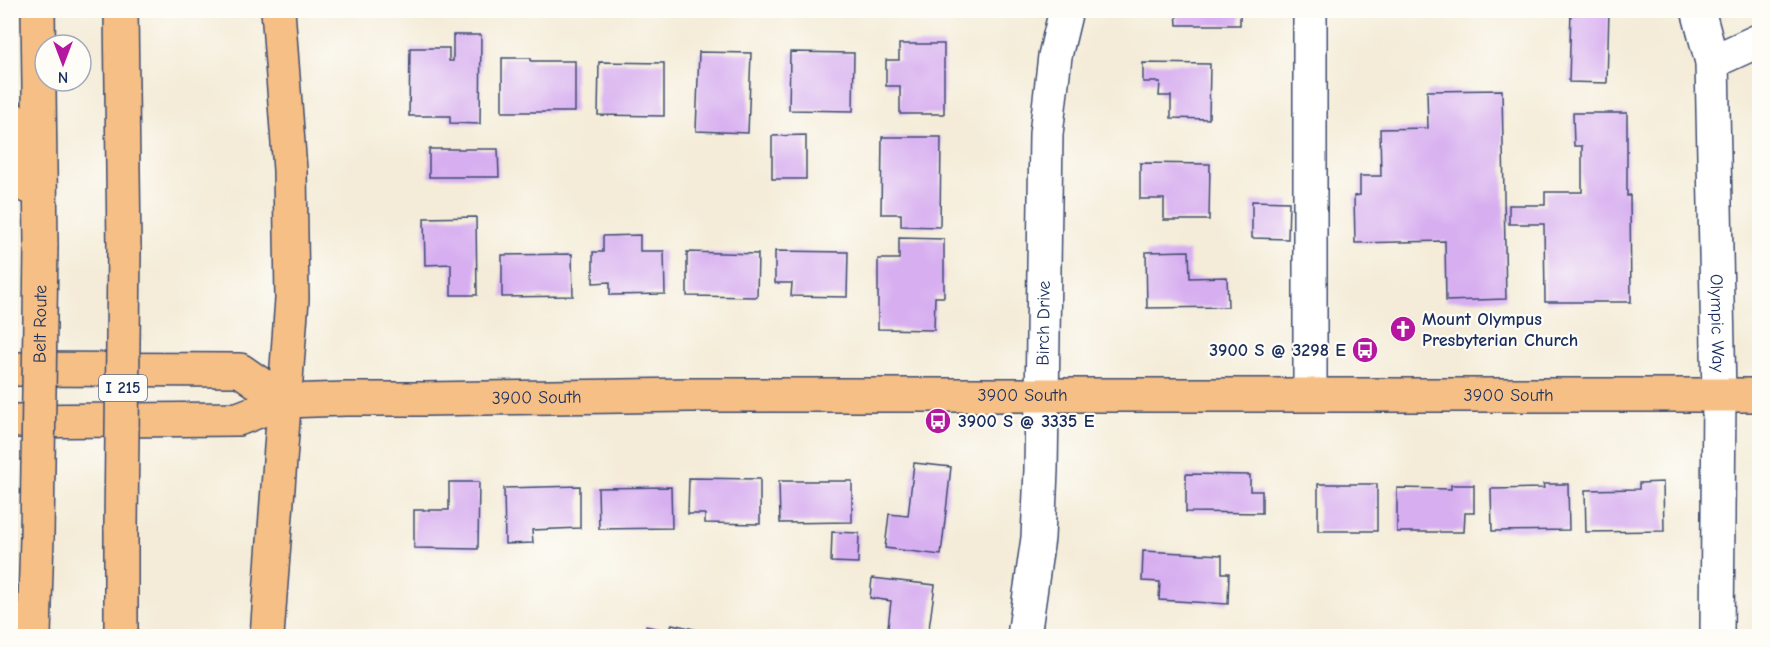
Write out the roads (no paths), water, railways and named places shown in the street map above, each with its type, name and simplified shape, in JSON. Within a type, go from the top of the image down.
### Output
[{"type":"main road","name":"Belt Route","points":[[34,636],[40,246],[38,10]]},
{"type":"main road","name":"I 215","points":[[121,10],[124,249],[121,636]]},
{"type":"main road","points":[[267,636],[292,299],[290,170],[278,10]]},
{"type":"main road","points":[[10,117],[40,246]]},
{"type":"main road","points":[[10,369],[240,370],[285,401]]},
{"type":"main road","name":"3900 South","points":[[10,420],[237,419],[285,401],[613,395],[1760,395]]},
{"type":"street","name":"Birch Drive","points":[[1024,636],[1038,538],[1042,450],[1046,134],[1055,56],[1066,10]]},
{"type":"street","points":[[1310,10],[1310,394]]},
{"type":"street","name":"Olympic Way","points":[[1698,10],[1712,62],[1719,395],[1717,636]]},
{"type":"street","points":[[1712,62],[1760,40]]},
{"type":"place","name":"Mount Olympus Presbyterian Church","points":[[1403,329]]},
{"type":"place","name":"3900 S @ 3298 E","points":[[1365,350]]},
{"type":"place","name":"3900 S @ 3335 E","points":[[938,421]]}]
